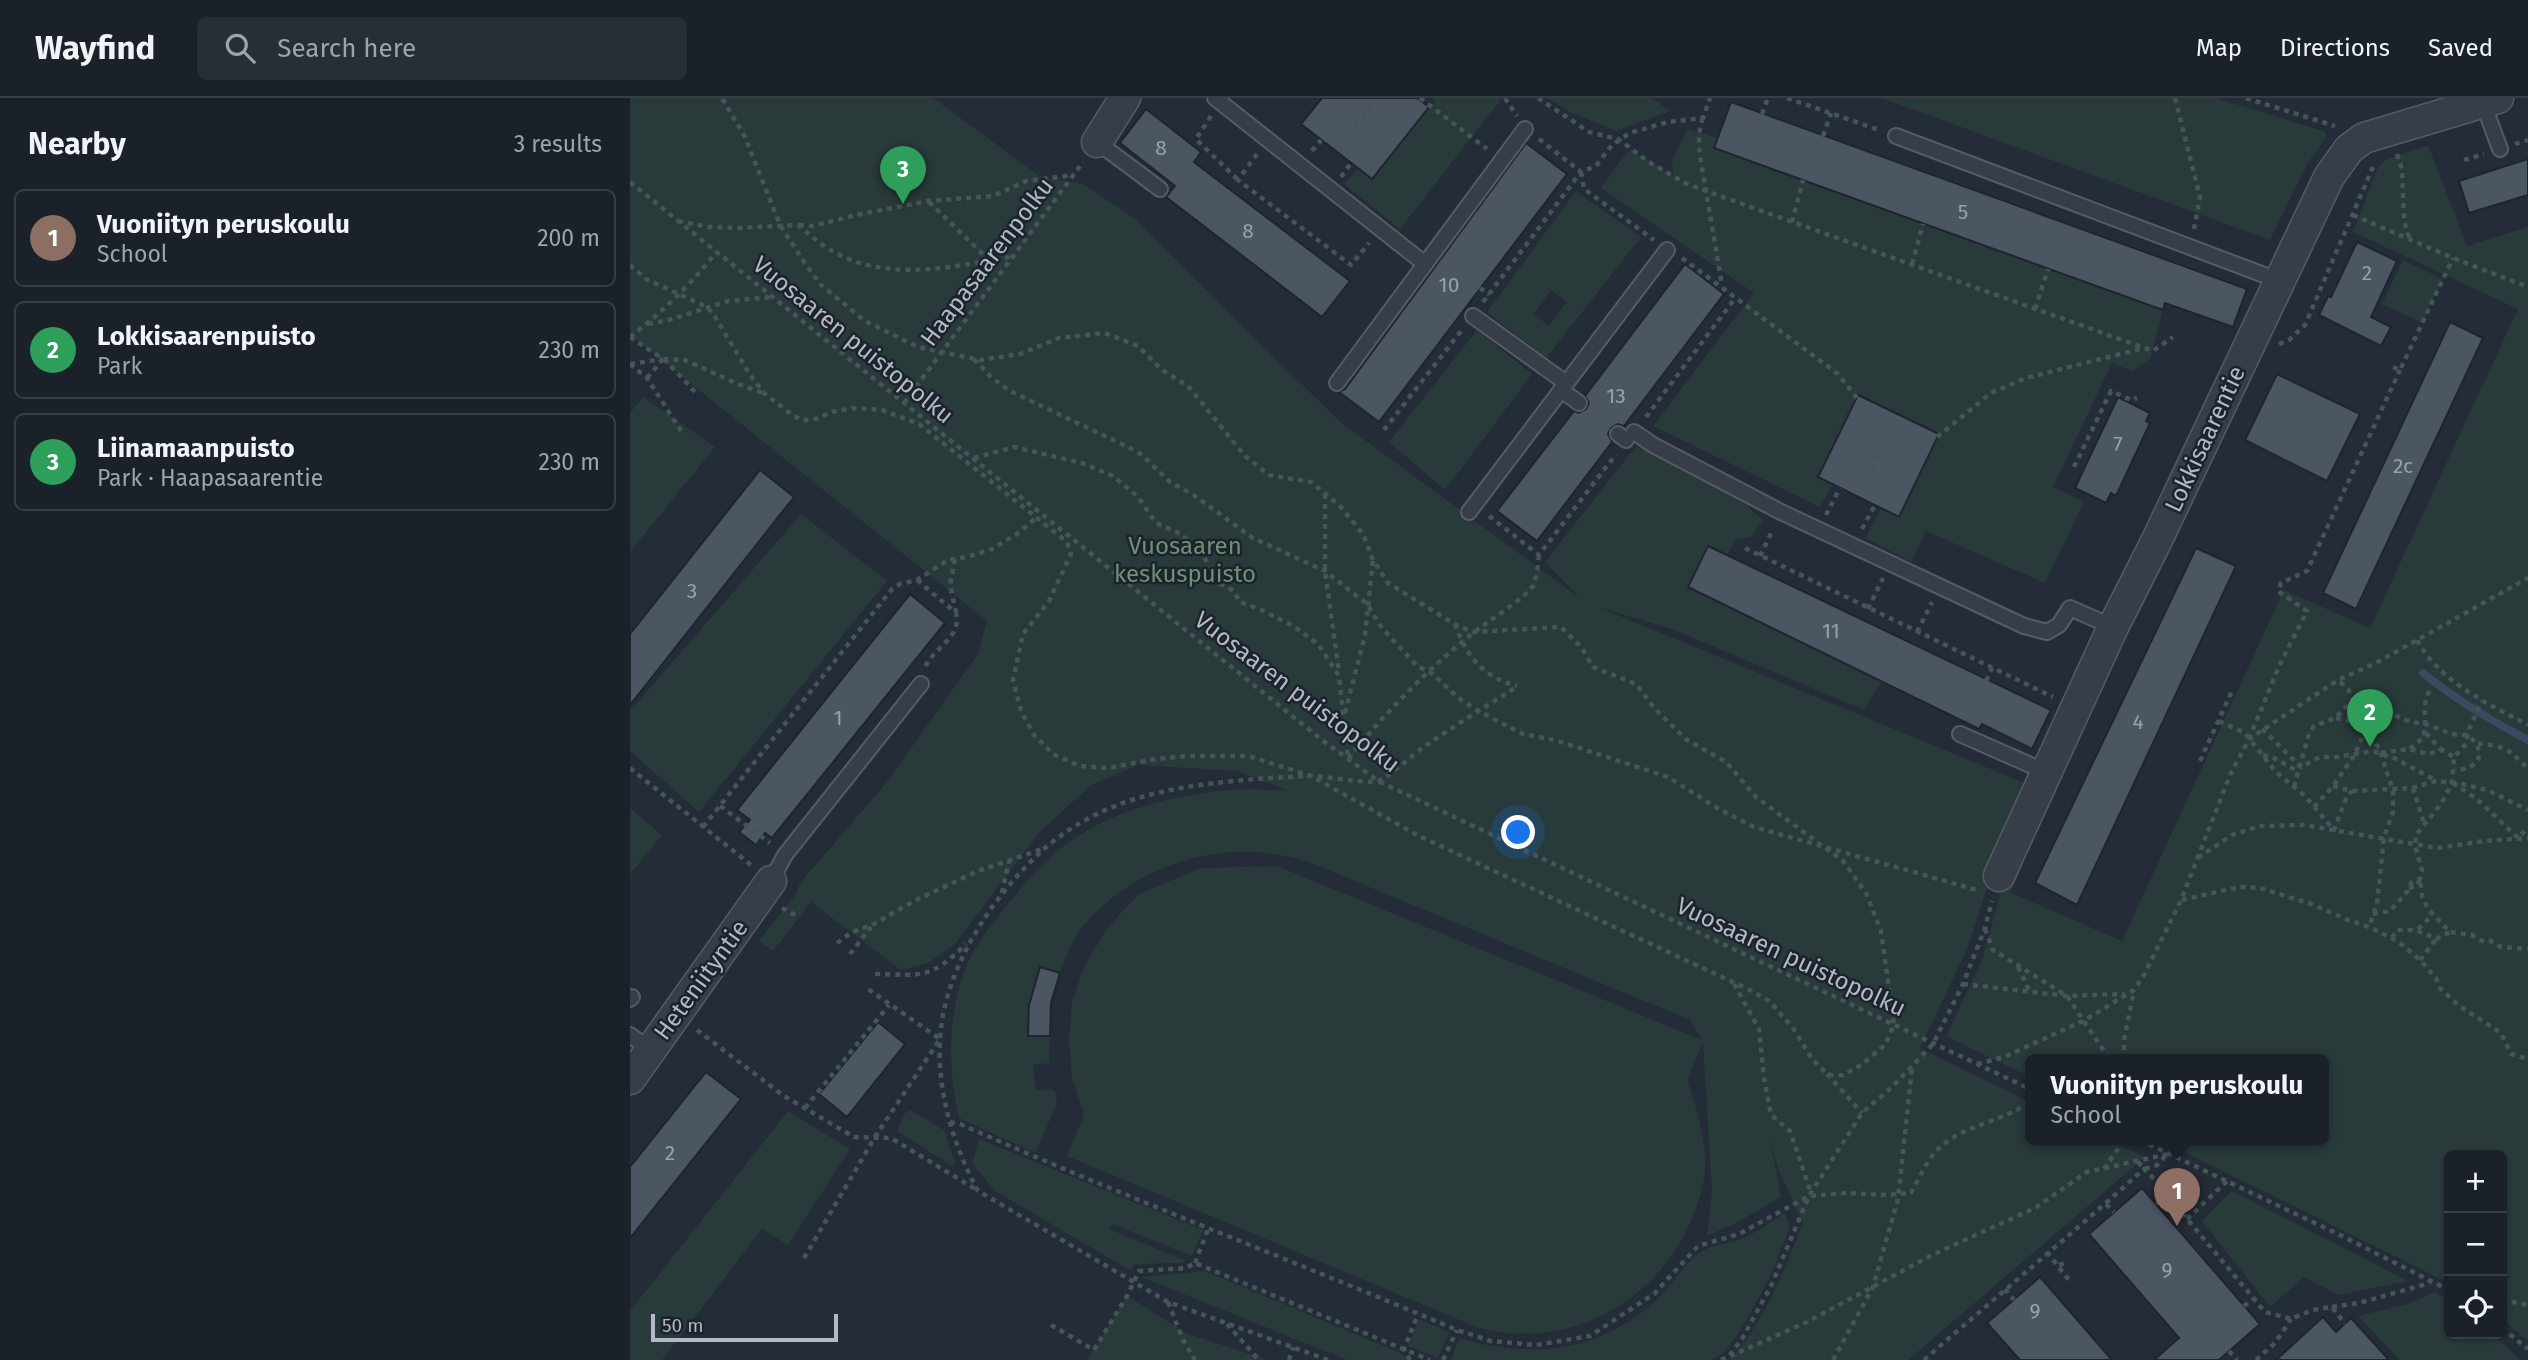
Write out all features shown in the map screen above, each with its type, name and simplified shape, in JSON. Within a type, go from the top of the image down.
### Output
[{"type":"street","points":[[1097,142],[1125,98]]},
{"type":"street","name":"Lokkisaarentie","points":[[1996,886],[2113,627],[2329,177],[2349,149],[2368,146],[2491,100]]},
{"type":"street","name":"Heteniityntie","points":[[630,1079],[640,1042],[774,892]]},
{"type":"lane","points":[[1218,100],[1425,264]]},
{"type":"lane","points":[[2491,100],[2500,149]]},
{"type":"lane","points":[[1337,383],[1525,129]]},
{"type":"lane","points":[[1896,136],[2280,281]]},
{"type":"lane","points":[[1097,142],[1160,189]]},
{"type":"lane","points":[[1469,512],[1667,250]]},
{"type":"lane","points":[[1473,316],[1563,387],[1579,403]]},
{"type":"lane","points":[[1626,435],[1653,445],[1853,547],[2024,626],[2047,632],[2059,625],[2070,608],[2113,627]]},
{"type":"lane","points":[[774,892],[785,855],[921,684]]},
{"type":"lane","points":[[1960,734],[2046,772]]},
{"type":"path","points":[[722,98],[745,137],[780,225],[821,285],[865,321],[918,346],[980,360],[1020,354],[1059,338],[1105,333],[1138,346],[1162,370],[1188,386],[1245,456],[1269,475],[1311,482],[1340,506],[1363,534],[1373,560],[1388,583],[1455,624],[1474,632],[1561,627],[1581,647],[1592,667],[1636,684],[1655,709],[1687,740],[1726,762],[1756,796],[1843,861],[1866,893],[1881,931],[1894,1025],[1885,1045],[1861,1065],[1843,1075],[1827,1073]]},
{"type":"path","points":[[1420,98],[1502,160]]},
{"type":"path","points":[[1505,98],[1525,129],[1581,172],[1584,189],[1723,287],[1838,374],[1857,398]]},
{"type":"path","points":[[1538,98],[1589,132],[1618,139],[1649,162],[1685,183],[1706,191],[2153,351],[2173,337]]},
{"type":"path","points":[[1710,98],[1698,129],[1723,287]]},
{"type":"path","points":[[1762,114],[1769,98]]},
{"type":"path","points":[[1787,98],[1896,136]]},
{"type":"path","points":[[2175,98],[2200,197],[2191,247]]},
{"type":"path","points":[[2246,98],[2368,146],[2396,150],[2402,169],[2401,203],[2410,240]]},
{"type":"path","points":[[1218,100],[1196,139],[1238,180],[1351,265],[1381,229]]},
{"type":"path","points":[[1356,127],[1374,104]]},
{"type":"path","points":[[1823,136],[1831,113]]},
{"type":"path","points":[[1581,172],[1595,166],[1618,139],[1630,132],[1668,122],[1703,118]]},
{"type":"path","points":[[1238,180],[1268,139]]},
{"type":"path","name":"Haapasaarenpolku","points":[[904,403],[1097,142]]},
{"type":"path","points":[[2368,146],[2369,173],[2353,215],[2528,287]]},
{"type":"path","points":[[677,221],[709,227],[813,226],[928,201],[993,196],[1026,181],[1074,175]]},
{"type":"path","points":[[1792,222],[1803,180]]},
{"type":"path","name":"Vuosaaren puistopolku","points":[[630,183],[973,458],[1039,515],[1378,781],[2025,1087]]},
{"type":"path","points":[[928,201],[990,261]]},
{"type":"path","points":[[1912,264],[1923,223]]},
{"type":"path","points":[[798,225],[825,247],[863,264],[923,269],[960,266],[1015,256]]},
{"type":"path","points":[[698,395],[663,359],[630,337],[648,324],[701,272],[716,252]]},
{"type":"path","points":[[2124,1054],[2124,1040],[2134,990],[2181,900],[2230,775],[2249,739],[2280,664],[2306,611],[2278,591],[2281,583],[2307,571],[2453,258]]},
{"type":"path","points":[[630,265],[646,279],[707,307],[764,393]]},
{"type":"path","points":[[2035,309],[2048,269]]},
{"type":"path","points":[[1480,288],[1489,295]]},
{"type":"path","points":[[648,324],[728,301],[772,297]]},
{"type":"path","points":[[1937,437],[1991,393],[2026,378],[2145,348]]},
{"type":"path","points":[[647,378],[663,359]]},
{"type":"path","points":[[630,364],[663,359],[685,360],[764,393],[802,420],[813,420],[832,412],[853,408],[882,410],[919,424],[1039,515],[1067,542],[1071,554],[1049,601],[1023,634],[1013,680],[1027,723],[1034,735],[1053,754],[1080,766],[1108,768],[1189,755],[1249,756],[1311,776],[1419,835],[1769,1001],[1793,1028],[1812,1059],[1862,1113]]},
{"type":"path","points":[[973,359],[1010,391],[1142,454],[1170,482],[1192,494],[1253,538],[1325,571],[1367,604],[1382,628],[1417,666],[1430,672],[1461,700],[1480,712],[1523,734],[1555,740],[1668,777],[1754,827],[1828,849],[1996,886],[1985,928],[1963,984],[1933,1044],[1862,1113],[1810,1194],[1770,1286],[1742,1339],[1728,1358]]},
{"type":"path","points":[[630,364],[647,378],[681,431]]},
{"type":"path","points":[[2393,367],[2400,370]]},
{"type":"path","points":[[2074,467],[2111,391],[2131,400],[2137,398]]},
{"type":"path","points":[[1871,469],[1885,443]]},
{"type":"path","points":[[973,458],[1014,447],[1082,463],[1113,476],[1138,497],[1156,523],[1181,534],[1204,558],[1220,583],[1234,591],[1240,602],[1296,627],[1318,645],[1339,677]]},
{"type":"path","points":[[1818,530],[1840,488]]},
{"type":"path","points":[[1325,494],[1325,571],[1348,760]]},
{"type":"path","points":[[1853,547],[1875,505]]},
{"type":"path","points":[[1760,556],[1782,512]]},
{"type":"path","points":[[703,827],[892,589],[917,580],[948,560],[992,548],[1017,534],[1039,515]]},
{"type":"path","points":[[1745,548],[2076,707]]},
{"type":"path","points":[[1348,760],[1371,730],[1418,681],[1474,632],[1533,586],[1539,555]]},
{"type":"path","points":[[921,684],[926,663],[939,652],[955,631],[958,621],[950,585],[955,559]]},
{"type":"path","points":[[1344,717],[1365,635],[1373,560]]},
{"type":"path","points":[[1868,609],[1889,564]]},
{"type":"path","points":[[2249,739],[2338,680],[2528,579]]},
{"type":"path","points":[[917,580],[956,613]]},
{"type":"path","points":[[1917,632],[1940,587]]},
{"type":"path","points":[[876,974],[924,975],[945,965],[969,941],[1045,848],[1086,819],[1141,797],[1203,785],[1311,776],[1378,781],[1426,745],[1518,686],[1502,682],[1475,664],[1461,643],[1455,624]]},
{"type":"path","points":[[2417,640],[2425,655],[2482,701],[2528,725]]},
{"type":"path","points":[[1986,681],[1992,668]]},
{"type":"path","points":[[2338,680],[2348,689],[2365,731],[2380,753],[2392,788],[2393,812],[2384,837],[2377,904],[2369,927]]},
{"type":"path","points":[[2409,749],[2423,738],[2426,724],[2424,706],[2426,695],[2431,689]]},
{"type":"path","points":[[2200,761],[2232,691]]},
{"type":"path","points":[[2294,787],[2308,737],[2314,726],[2335,718],[2353,700]]},
{"type":"path","points":[[2373,914],[2390,911],[2409,888],[2417,886],[2422,870],[2415,846],[2416,835],[2441,804],[2452,783],[2454,757],[2466,744],[2482,701]]},
{"type":"path","points":[[2357,709],[2372,706],[2387,709],[2412,723],[2426,724],[2455,735],[2468,735],[2478,744],[2480,753],[2477,761],[2464,770],[2455,770]]},
{"type":"path","points":[[2314,807],[2356,754],[2365,731],[2392,712]]},
{"type":"path","points":[[2335,718],[2362,723]]},
{"type":"path","points":[[2219,721],[2245,733],[2275,771],[2294,787],[2334,830]]},
{"type":"path","points":[[2262,729],[2300,770]]},
{"type":"path","points":[[2425,732],[2442,750],[2454,757]]},
{"type":"path","points":[[2478,744],[2495,745],[2512,752],[2519,761],[2528,766]]},
{"type":"path","points":[[2380,753],[2409,749],[2428,754],[2442,750]]},
{"type":"path","points":[[2300,770],[2320,757],[2372,751],[2436,780],[2487,790],[2528,810]]},
{"type":"path","points":[[2262,755],[2300,770]]},
{"type":"path","points":[[630,768],[703,827],[774,892],[784,910],[799,917]]},
{"type":"path","points":[[2333,786],[2352,791],[2413,787],[2436,780]]},
{"type":"path","points":[[2452,783],[2477,799],[2518,838]]},
{"type":"path","points":[[2413,787],[2425,824]]},
{"type":"path","points":[[2334,830],[2347,796],[2352,791]]},
{"type":"path","points":[[720,806],[785,855]]},
{"type":"path","points":[[2195,860],[2232,835],[2260,826],[2304,825],[2437,848],[2528,838]]},
{"type":"path","points":[[2518,838],[2528,827]]},
{"type":"path","points":[[837,943],[852,932],[872,925],[916,900],[978,871],[1045,848]]},
{"type":"path","points":[[1002,898],[1009,861]]},
{"type":"path","points":[[2420,879],[2422,896],[2450,932]]},
{"type":"path","points":[[2181,900],[2217,890],[2260,888],[2339,914],[2369,927],[2392,938],[2420,960],[2436,978],[2440,988],[2458,1005],[2501,1033],[2511,1054],[2528,1059]]},
{"type":"path","points":[[2417,930],[2431,917],[2432,912]]},
{"type":"path","points":[[850,954],[872,925]]},
{"type":"path","points":[[1985,928],[1993,950],[2067,996],[2106,1054]]},
{"type":"path","points":[[2392,938],[2397,930],[2417,930],[2436,939]]},
{"type":"path","points":[[2420,960],[2436,939],[2450,932],[2472,934],[2484,942],[2491,941],[2501,947],[2528,949]]},
{"type":"path","points":[[969,941],[958,962],[945,1007],[940,1039],[943,1087],[950,1122],[961,1159],[978,1191]]},
{"type":"path","points":[[2018,966],[2030,992]]},
{"type":"path","points":[[1734,983],[1759,1029],[1771,1115],[1790,1131],[1810,1194]]},
{"type":"path","points":[[1963,984],[2067,996],[2125,994]]},
{"type":"path","points":[[864,987],[940,1039]]},
{"type":"path","points":[[1976,1064],[2004,1057],[2085,1020],[2134,990]]},
{"type":"path","points":[[805,1108],[888,1005]]},
{"type":"path","points":[[696,1029],[783,1096],[854,1137],[891,1138],[1168,1303],[1328,1360]]},
{"type":"path","points":[[804,1258],[875,1137],[940,1039]]},
{"type":"path","points":[[1833,1360],[1873,1287],[1899,1194],[1912,1065]]},
{"type":"path","points":[[950,1122],[1457,1330],[1491,1341],[1536,1345],[1590,1336],[1654,1294],[1698,1246],[1739,1234],[1810,1194],[1911,1193],[1932,1157],[1944,1143],[2025,1106]]},
{"type":"path","points":[[2104,1169],[2121,1145]]},
{"type":"path","points":[[2150,1145],[2336,1233],[2444,1289]]},
{"type":"path","points":[[1721,1360],[1807,1322],[1934,1254],[2035,1208],[2087,1172],[2168,1153]]},
{"type":"path","points":[[1924,1360],[2144,1169],[2157,1165],[2168,1153]]},
{"type":"path","points":[[2138,1162],[2169,1193],[2187,1219],[2264,1312],[2291,1319]]},
{"type":"path","points":[[2187,1219],[2227,1181]]},
{"type":"path","points":[[2156,1205],[2169,1193]]},
{"type":"path","points":[[2106,1204],[2115,1212]]},
{"type":"path","points":[[1051,1325],[1094,1350],[1139,1271],[1186,1268],[1195,1263],[1209,1227]]},
{"type":"path","points":[[2047,1252],[2071,1283]]},
{"type":"path","points":[[1195,1263],[1430,1360]]},
{"type":"path","points":[[2059,1265],[2066,1263]]},
{"type":"path","points":[[2256,1360],[2275,1343],[2291,1319],[2312,1310],[2358,1303],[2431,1282]]},
{"type":"path","points":[[2005,1289],[2014,1300]]},
{"type":"path","points":[[2244,1306],[2253,1299]]},
{"type":"path","points":[[2507,1301],[2528,1305]]},
{"type":"path","points":[[1168,1303],[1183,1340],[1195,1360]]},
{"type":"path","points":[[2332,1307],[2345,1324]]},
{"type":"path","points":[[1404,1349],[1418,1314]]},
{"type":"path","points":[[1226,1323],[1259,1360]]},
{"type":"path","points":[[1443,1360],[1457,1330]]},
{"type":"path","points":[[2507,1332],[2528,1349]]},
{"type":"path","points":[[1289,1360],[1293,1347]]},
{"type":"path","points":[[1404,1349],[1410,1360]]},
{"type":"path","points":[[2229,1351],[2237,1360]]},
{"type":"green space","name":"Vuosaaren keskuspuisto","points":[[630,98],[933,98],[1041,177],[1083,184],[1135,219],[1339,421],[1581,599],[1545,562],[1636,446],[1746,501],[1750,509],[1763,520],[1752,536],[1736,540],[1727,555],[1708,546],[1688,587],[1882,681],[1864,710],[1672,629],[1598,607],[2027,784],[2007,825],[1968,947],[1920,1048],[2025,1100],[2025,1145],[2120,1145],[2145,1157],[1908,1360],[1729,1360],[1763,1313],[1803,1224],[1778,1168],[1769,1134],[1781,1197],[1707,1236],[1712,1191],[1703,1043],[1687,1080],[1699,1118],[1705,1171],[1691,1221],[1673,1254],[1649,1282],[1621,1304],[1590,1321],[1555,1331],[1518,1334],[1479,1328],[1067,1156],[1084,1115],[1072,1077],[1069,1040],[1072,1002],[1084,967],[1108,927],[1139,894],[1201,868],[1277,866],[1702,1040],[1690,1020],[1309,862],[1248,852],[1217,854],[1188,860],[1159,870],[1132,884],[1106,903],[1084,925],[1073,942],[1060,973],[1040,967],[1029,1036],[1050,1036],[1049,1063],[1033,1065],[1036,1091],[1052,1089],[1057,1093],[1056,1106],[1035,1153],[959,1118],[951,1057],[953,1015],[963,975],[985,934],[1048,859],[1090,829],[1138,808],[1183,796],[1214,792],[1244,789],[1286,790],[1238,771],[1138,765],[1091,785],[1039,833],[954,945],[928,963],[901,970],[811,902],[773,951],[759,941],[796,894],[800,883],[887,782],[978,654],[987,621],[630,335]]},
{"type":"green space","points":[[1432,98],[1502,98],[1400,229],[1344,184],[1358,168],[1372,179],[1423,114],[1436,102]]},
{"type":"green space","points":[[1548,98],[1652,98],[1670,111],[1616,131],[1570,112]]},
{"type":"green space","points":[[1882,98],[2216,98],[2326,132],[2326,138],[2307,164],[2270,240]]},
{"type":"green space","points":[[1688,129],[1718,138],[1714,148],[2163,310],[2150,359],[2132,371],[2112,363],[2053,487],[2084,502],[2045,583],[1926,531],[1911,562],[1865,538],[1881,508],[1939,434],[1859,395],[1818,477],[1833,484],[1820,507],[1653,426],[1754,293],[1601,188],[1631,149],[1673,176],[1672,159]]},
{"type":"green space","points":[[2428,145],[2467,246],[2528,227],[2528,1341],[2507,1323],[2507,1150],[2444,1150],[2444,1281],[2170,1145],[2329,1145],[2329,1054],[2025,1054],[2025,1075],[1946,1036],[1982,960],[2008,866],[2020,871],[2011,893],[2122,941],[2284,590],[2370,628],[2518,309],[2353,232],[2377,169],[2385,160]]},
{"type":"green space","points":[[1576,191],[1641,237],[1546,358],[1487,312]],"holes":[[[1551,290],[1567,302],[1549,326],[1534,314]]]},
{"type":"green space","points":[[2403,260],[2443,279],[2422,323],[2382,304]]},
{"type":"green space","points":[[1477,330],[1532,374],[1445,490],[1389,442]]},
{"type":"green space","points":[[643,397],[715,447],[630,552],[630,413]]},
{"type":"green space","points":[[801,514],[887,581],[699,812],[630,751],[630,711]]},
{"type":"green space","points":[[630,808],[662,835],[630,874]]},
{"type":"green space","points":[[910,1110],[944,1130],[955,1163],[952,1166],[897,1131],[905,1113]]},
{"type":"green space","points":[[788,1111],[850,1149],[788,1245],[762,1229],[662,1360],[630,1360],[630,1311]]},
{"type":"green space","points":[[979,1139],[1203,1230],[1192,1256],[1112,1224],[1109,1229],[1184,1260],[1183,1263],[1134,1264],[1131,1271],[995,1191],[972,1164]]},
{"type":"green space","points":[[2232,1191],[2408,1281],[2338,1295],[2304,1277],[2270,1307],[2202,1221]]},
{"type":"green space","points":[[1785,1213],[1790,1227],[1769,1279],[1742,1328],[1724,1353],[1711,1360],[1451,1360],[1459,1338],[1513,1349],[1540,1349],[1590,1340],[1614,1330],[1659,1298],[1702,1251],[1745,1237]]},
{"type":"green space","points":[[1205,1271],[1394,1350],[1407,1360],[1347,1360],[1141,1277]]},
{"type":"green space","points":[[2435,1292],[2444,1298],[2444,1339],[2498,1339],[2520,1360],[2400,1360],[2358,1316],[2411,1303]]},
{"type":"green space","points":[[1127,1296],[1188,1334],[1268,1360],[1087,1360]]},
{"type":"green space","points":[[1419,1319],[1449,1332],[1438,1358],[1408,1346]]},
{"type":"building","points":[[1322,98],[1417,98],[1429,107],[1372,179],[1301,124]]},
{"type":"building","points":[[1731,102],[2247,289],[2233,327],[2165,303],[2163,310],[1714,148]]},
{"type":"building","points":[[1146,109],[1201,152],[1194,162],[1350,281],[1322,317],[1166,197],[1175,186],[1120,143]]},
{"type":"building","points":[[1526,143],[1567,174],[1379,422],[1339,392],[1345,389]]},
{"type":"building","points":[[2528,159],[2528,195],[2469,213],[2459,181]]},
{"type":"building","points":[[2357,242],[2397,261],[2371,317],[2391,327],[2381,346],[2319,315],[2328,296],[2331,297]]},
{"type":"building","points":[[1685,264],[1724,294],[1624,426],[1618,424],[1611,428],[1608,434],[1612,442],[1537,541],[1497,511],[1574,411],[1579,413],[1586,409],[1589,403],[1585,396]]},
{"type":"building","points":[[2450,322],[2483,338],[2356,609],[2323,593]]},
{"type":"building","points":[[2277,374],[2360,414],[2327,481],[2245,440]]},
{"type":"building","points":[[1858,395],[1939,434],[1899,517],[1818,477]]},
{"type":"building","points":[[2118,397],[2150,413],[2146,421],[2150,423],[2116,496],[2111,493],[2106,503],[2075,488]]},
{"type":"building","points":[[760,470],[794,497],[630,705],[630,634]]},
{"type":"building","points":[[1708,546],[2051,710],[2032,749],[1982,724],[1979,729],[1688,587]]},
{"type":"building","points":[[2196,548],[2236,566],[2077,905],[2035,883]]},
{"type":"building","points":[[910,594],[945,623],[772,838],[765,833],[756,845],[739,832],[750,820],[737,810]]},
{"type":"building","points":[[1040,967],[1060,973],[1051,1003],[1050,1036],[1028,1036],[1029,1005]]},
{"type":"building","points":[[878,1022],[905,1044],[847,1117],[819,1094]]},
{"type":"building","points":[[706,1072],[741,1099],[630,1238],[630,1167]]},
{"type":"building","points":[[2142,1188],[2260,1324],[2219,1360],[2154,1360],[2179,1338],[2089,1234]]},
{"type":"building","points":[[2040,1277],[2112,1360],[2020,1360],[1987,1323]]},
{"type":"building","points":[[2323,1317],[2336,1332],[2351,1318],[2389,1360],[2276,1360]]},
{"type":"waterway","points":[[2423,673],[2474,709],[2528,740]]},
{"type":"place","name":"Liinamaanpuisto","points":[[903,204]]},
{"type":"place","name":"Lokkisaarenpuisto","points":[[2370,747]]},
{"type":"place","name":"Vuoniityn peruskoulu","points":[[2177,1226]]}]
